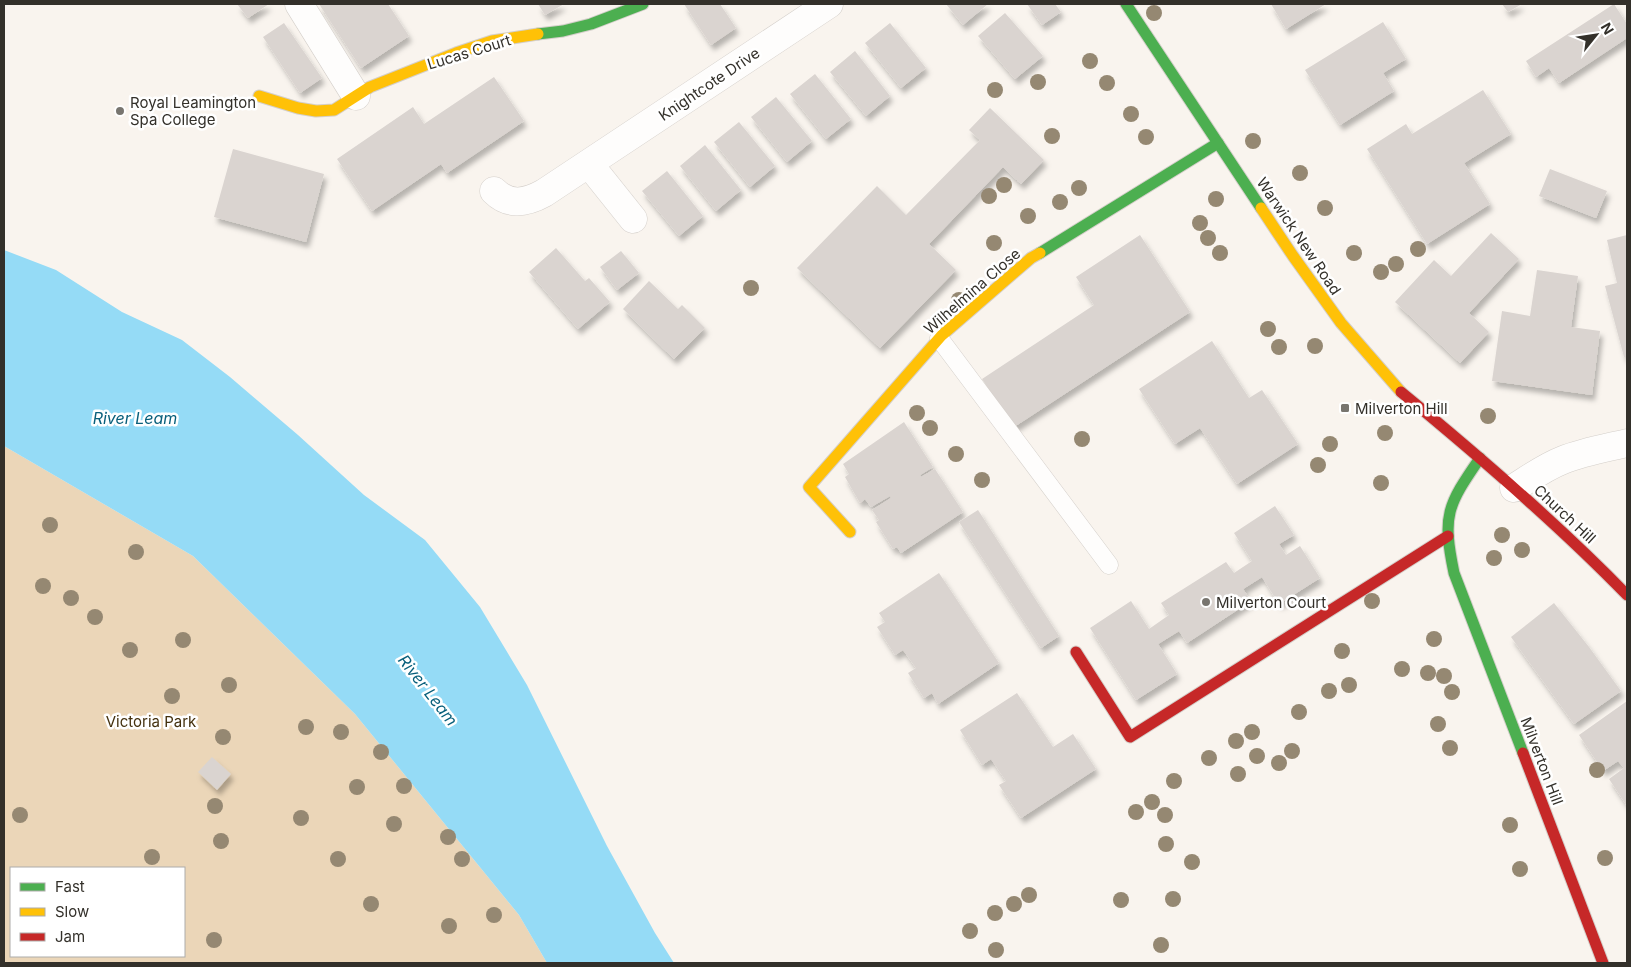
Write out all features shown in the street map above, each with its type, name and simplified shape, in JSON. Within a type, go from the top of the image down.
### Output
[{"type":"street","points":[[299,4],[356,96]]},
{"type":"street","name":"Lucas Court","points":[[260,96],[298,108],[316,111],[334,110],[386,79],[492,41],[563,31],[591,24],[642,4]]},
{"type":"street","name":"Knightcote Drive","points":[[494,191],[506,200],[514,202],[529,200],[544,193],[829,4]]},
{"type":"street","name":"Warwick New Road","points":[[1126,4],[1288,248],[1346,329],[1396,388],[1480,458]]},
{"type":"street","name":"Wilhelmina Close","points":[[850,532],[809,487],[939,338],[1031,258],[1218,142]]},
{"type":"street","points":[[589,164],[633,219]]},
{"type":"street","points":[[1514,488],[1548,467],[1562,461],[1588,452],[1627,443]]},
{"type":"street","name":"Church Hill","points":[[1480,458],[1565,533],[1627,596]]},
{"type":"street","name":"Milverton Hill","points":[[1480,458],[1453,499],[1449,509],[1448,536],[1454,573],[1603,963]]},
{"type":"street","points":[[1076,652],[1130,737],[1448,536]]},
{"type":"lane","points":[[939,338],[1109,565]]},
{"type":"green space","name":"Victoria Park","points":[[4,446],[193,556],[355,714],[519,915],[547,963],[4,963]]},
{"type":"water","name":"River Leam","points":[[4,250],[56,270],[122,312],[182,340],[230,377],[364,495],[425,540],[480,607],[527,685],[607,846],[655,933],[674,963],[547,963],[519,915],[355,714],[193,556],[4,446]]},
{"type":"building","points":[[237,4],[269,4],[248,18]]},
{"type":"building","points":[[319,4],[388,4],[409,36],[361,68]]},
{"type":"building","points":[[538,4],[564,4],[545,15]]},
{"type":"building","points":[[684,4],[720,4],[736,28],[711,45]]},
{"type":"building","points":[[946,4],[988,4],[963,25]]},
{"type":"building","points":[[1027,4],[1055,4],[1061,12],[1042,25]]},
{"type":"building","points":[[1271,4],[1326,4],[1286,29]]},
{"type":"building","points":[[1502,4],[1522,4],[1508,12]]},
{"type":"building","points":[[1614,4],[1627,24],[1627,38],[1559,83],[1549,68],[1536,77],[1526,61]]},
{"type":"building","points":[[1005,13],[1043,56],[1015,79],[978,36]]},
{"type":"building","points":[[1383,22],[1406,59],[1383,73],[1394,91],[1340,125],[1305,70]]},
{"type":"building","points":[[284,23],[322,78],[300,93],[263,37]]},
{"type":"building","points":[[890,23],[926,68],[901,88],[865,43]]},
{"type":"building","points":[[855,51],[890,96],[866,116],[830,72]]},
{"type":"building","points":[[815,74],[851,119],[826,139],[790,94]]},
{"type":"building","points":[[494,77],[524,121],[447,173],[441,164],[372,211],[337,159],[413,107],[424,124]]},
{"type":"building","points":[[1483,90],[1511,134],[1464,163],[1490,204],[1427,244],[1367,149],[1406,124],[1412,134]]},
{"type":"building","points":[[776,97],[812,141],[787,162],[751,117]]},
{"type":"building","points":[[990,108],[1044,160],[1021,184],[1003,167],[929,244],[956,270],[880,348],[797,268],[877,186],[906,215],[980,140],[969,130]]},
{"type":"building","points":[[739,122],[775,166],[750,187],[714,142]]},
{"type":"building","points":[[705,145],[741,190],[716,211],[680,166]]},
{"type":"building","points":[[233,149],[324,174],[306,242],[214,217]]},
{"type":"building","points":[[1550,169],[1607,191],[1596,218],[1539,196]]},
{"type":"building","points":[[667,171],[703,216],[679,236],[642,191]]},
{"type":"building","points":[[1491,233],[1519,259],[1469,313],[1489,332],[1460,363],[1395,302],[1434,260],[1451,276]]},
{"type":"building","points":[[1140,235],[1190,312],[1014,427],[982,379],[1094,305],[1076,277]]},
{"type":"building","points":[[1627,235],[1627,357],[1624,357],[1605,286],[1617,283],[1607,240]]},
{"type":"building","points":[[556,248],[585,281],[589,278],[610,302],[578,329],[529,272]]},
{"type":"building","points":[[621,251],[639,273],[617,290],[600,267]]},
{"type":"building","points":[[1537,270],[1578,276],[1571,327],[1600,331],[1592,395],[1492,381],[1502,311],[1530,316]]},
{"type":"building","points":[[649,281],[678,309],[682,305],[705,328],[674,359],[623,309]]},
{"type":"building","points":[[1212,341],[1249,398],[1262,390],[1298,444],[1237,484],[1200,428],[1175,444],[1139,389]]},
{"type":"building","points":[[904,422],[933,467],[920,475],[921,477],[935,469],[963,512],[901,553],[897,547],[893,549],[876,522],[879,520],[872,510],[891,498],[890,496],[871,507],[865,499],[860,503],[845,477],[849,474],[843,464]]},
{"type":"building","name":"Milverton Court","points":[[1275,506],[1294,535],[1279,544],[1286,555],[1300,546],[1320,578],[1279,604],[1262,577],[1243,589],[1251,601],[1187,643],[1179,631],[1158,644],[1177,674],[1136,700],[1090,628],[1131,601],[1149,629],[1169,615],[1161,603],[1226,562],[1234,573],[1252,561],[1234,533]]},
{"type":"building","points":[[978,510],[1059,636],[1041,648],[959,522]]},
{"type":"building","points":[[939,573],[999,663],[938,704],[932,693],[924,698],[908,673],[916,668],[903,650],[895,655],[877,627],[885,622],[879,613]]},
{"type":"building","points":[[1554,603],[1621,691],[1574,724],[1511,637]]},
{"type":"building","points":[[1017,693],[1053,747],[1073,734],[1096,769],[1021,818],[999,785],[1006,781],[991,759],[982,765],[960,730]]},
{"type":"building","points":[[1627,701],[1627,806],[1609,779],[1624,768],[1618,761],[1603,771],[1579,735]]},
{"type":"building","points":[[212,757],[231,774],[217,790],[198,772]]},
{"type":"traffic: fast","points":[[538,34],[563,31],[591,24],[643,4]]},
{"type":"traffic: fast","points":[[1126,4],[1261,208]]},
{"type":"traffic: fast","points":[[1040,253],[1218,143]]},
{"type":"traffic: fast","points":[[1480,458],[1460,488],[1450,512],[1448,524],[1450,553],[1454,573],[1523,753]]},
{"type":"traffic: slow","points":[[259,96],[298,108],[316,111],[334,110],[370,87],[456,53],[492,41],[538,34]]},
{"type":"traffic: slow","points":[[1261,208],[1341,323],[1401,392]]},
{"type":"traffic: slow","points":[[850,532],[809,487],[942,335],[1031,258],[1040,253]]},
{"type":"traffic: jam","points":[[1401,392],[1517,490],[1573,541],[1627,595]]},
{"type":"traffic: jam","points":[[1076,652],[1130,737],[1448,536]]},
{"type":"traffic: jam","points":[[1523,753],[1603,963]]},
{"type":"place","name":"Royal Leamington Spa College","points":[[120,111]]},
{"type":"place","name":"Milverton Hill","points":[[1345,408]]},
{"type":"place","name":"Milverton Court","points":[[1206,602]]}]
